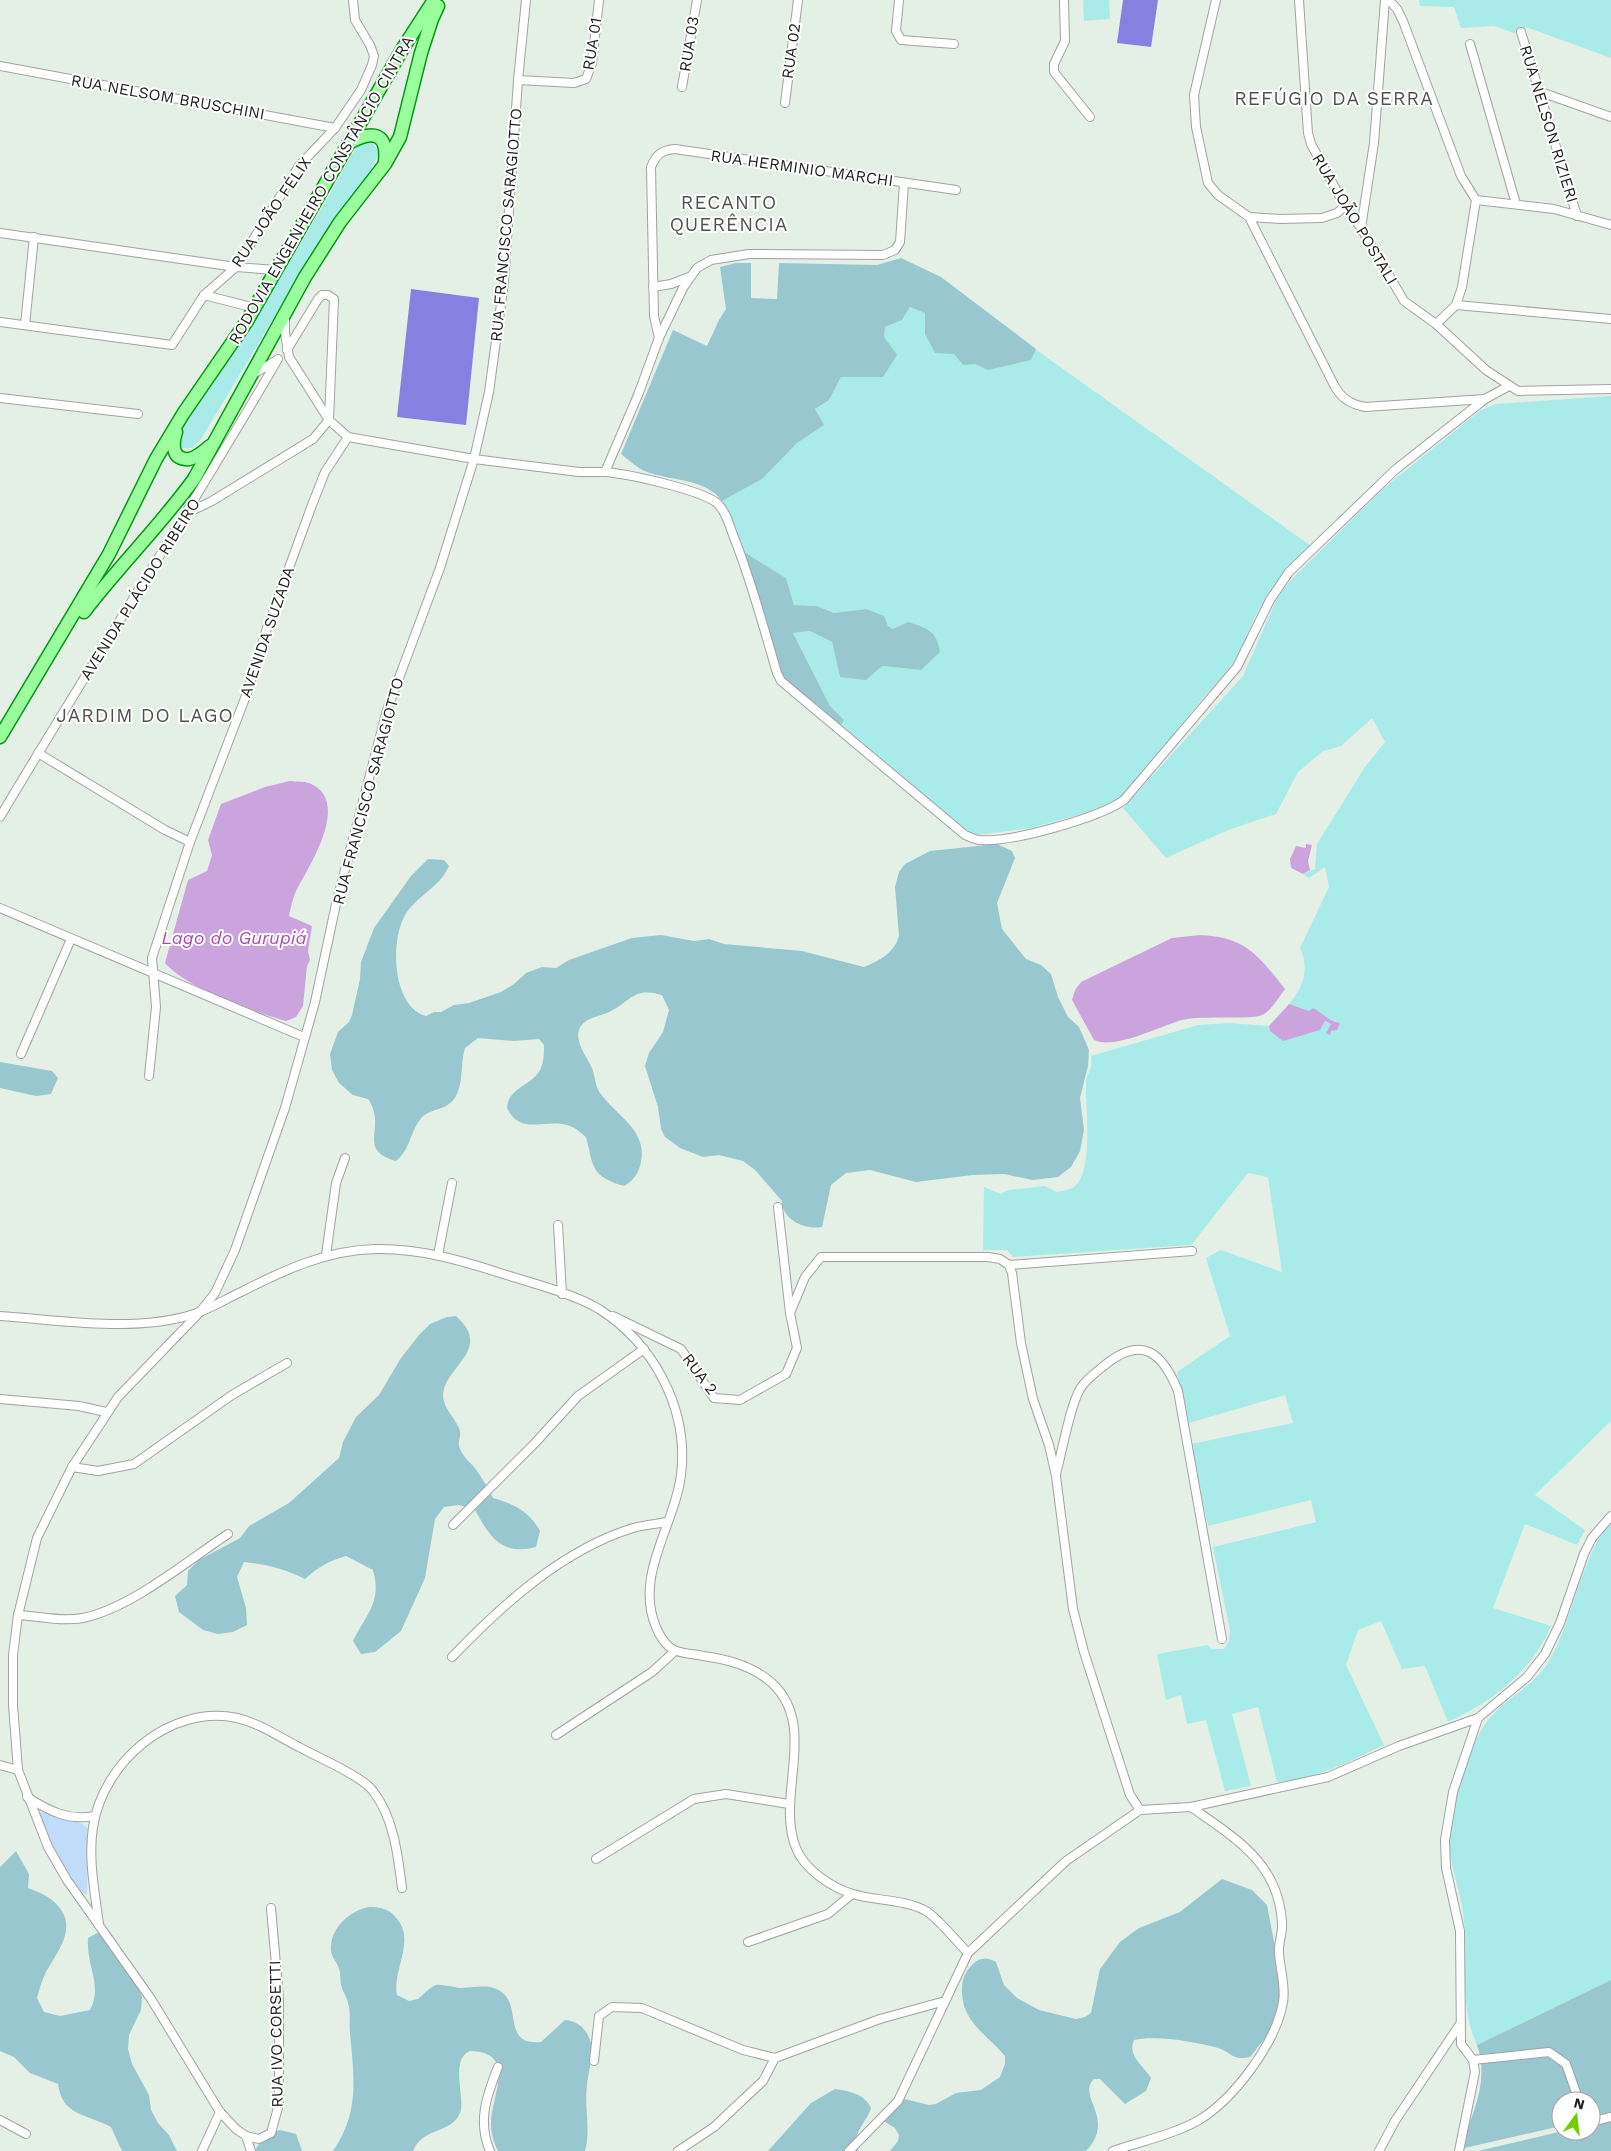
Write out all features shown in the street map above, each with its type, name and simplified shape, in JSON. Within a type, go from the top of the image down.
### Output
[{"type":"main road","name":"RODOVIA ENGENHEIRO CONSTÂNCIO CINTRA","points":[[0,737],[60,640],[109,554],[156,459],[183,414],[255,308],[275,270],[434,0]]},
{"type":"main road","name":"RODOVIA ENGENHEIRO CONSTÂNCIO CINTRA","points":[[60,640],[115,571],[173,508],[194,479],[286,310],[340,222],[385,164],[400,137],[421,53],[432,19],[441,0]]},
{"type":"main road","points":[[350,143],[369,134],[377,136],[384,141],[386,147],[385,164]]},
{"type":"main road","points":[[183,414],[172,442],[176,454],[190,459],[214,443]]},
{"type":"street","name":"RUA JOÃO FÉLIX","points":[[25,325],[172,344],[204,296],[236,267],[299,166],[335,128],[361,90],[374,56],[370,45],[355,20],[353,0]]},
{"type":"street","name":"RUA FRANCISCO SARAGIOTTO","points":[[199,1313],[215,1293],[235,1250],[285,1108],[304,1037],[316,1002],[336,904],[387,710],[440,568],[474,458],[489,392],[504,282],[518,80],[526,0]]},
{"type":"street","name":"RUA 01","points":[[518,80],[574,83],[586,79],[592,63],[599,0]]},
{"type":"street","name":"RUA 03","points":[[682,87],[697,0]]},
{"type":"street","name":"RUA 02","points":[[784,103],[798,0]]},
{"type":"street","points":[[899,0],[896,31],[901,40],[954,44]]},
{"type":"street","points":[[1064,0],[1064,41],[1054,64],[1054,72],[1090,117]]},
{"type":"street","points":[[1216,0],[1194,94],[1196,127],[1208,183],[1218,195],[1249,217],[1334,386],[1344,399],[1364,407],[1485,399]]},
{"type":"street","name":"RUA JOÃO POSTALI","points":[[1299,0],[1308,133],[1316,153],[1345,206],[1362,228],[1404,301],[1436,324],[1486,370],[1509,386]]},
{"type":"street","points":[[1362,228],[1374,143],[1385,0]]},
{"type":"street","points":[[1389,0],[1403,21],[1461,176],[1476,200],[1462,287],[1456,305],[1436,324]]},
{"type":"street","name":"RUA NELSON RIZIERI","points":[[1521,32],[1577,216]]},
{"type":"street","points":[[1470,44],[1516,204]]},
{"type":"street","name":"RUA NELSOM BRUSCHINI","points":[[0,66],[335,128]]},
{"type":"street","points":[[1538,91],[1611,116]]},
{"type":"street","name":"RUA HERMINIO MARCHI","points":[[605,472],[638,395],[659,338],[689,277],[697,268],[711,260],[749,254],[884,255],[895,250],[900,242],[904,183],[674,149],[664,150],[655,156],[650,167],[654,316],[659,338]]},
{"type":"street","points":[[904,183],[956,190]]},
{"type":"street","points":[[1476,200],[1554,209],[1611,225]]},
{"type":"street","points":[[1249,217],[1280,219],[1322,218],[1337,212],[1345,206]]},
{"type":"street","points":[[0,233],[236,267],[275,270]]},
{"type":"street","points":[[0,322],[25,325],[34,238]]},
{"type":"street","points":[[653,287],[671,284],[689,277]]},
{"type":"street","points":[[186,514],[212,501],[313,439],[329,420],[334,300],[328,295],[322,295],[288,354],[266,365],[249,378]]},
{"type":"street","points":[[204,296],[255,308]]},
{"type":"street","points":[[1456,305],[1611,319]]},
{"type":"street","points":[[286,310],[288,354],[329,420],[348,437],[474,458],[579,472],[605,472],[645,478],[707,497],[717,503],[723,510],[743,560],[777,673],[782,681],[965,834],[982,840],[1033,833],[1101,813],[1124,800],[1237,668],[1270,600],[1289,572],[1395,470],[1485,399],[1509,386],[1518,390],[1611,389]]},
{"type":"street","name":"AVENIDA PLÁCIDO RIBEIRO","points":[[0,817],[186,514],[278,359]]},
{"type":"street","points":[[0,398],[138,414]]},
{"type":"street","name":"AVENIDA SUZADA","points":[[149,1076],[156,1007],[152,958],[190,842],[244,701],[267,628],[312,505],[325,472],[348,437]]},
{"type":"street","points":[[38,753],[165,830],[190,842]]},
{"type":"street","points":[[0,908],[304,1037]]},
{"type":"street","points":[[21,1054],[71,939]]},
{"type":"street","points":[[326,1255],[336,1183],[345,1158]]},
{"type":"street","points":[[438,1255],[452,1183]]},
{"type":"street","name":"RUA 2","points":[[596,1308],[681,1349],[714,1398],[740,1400],[786,1374],[797,1348],[790,1312],[778,1208]]},
{"type":"street","points":[[558,1225],[562,1294]]},
{"type":"street","points":[[0,1316],[129,1323],[174,1320],[199,1313],[276,1274],[326,1255],[376,1249],[438,1255],[562,1294],[596,1308],[623,1328],[644,1349],[663,1376],[674,1405],[681,1439],[682,1470],[678,1493],[655,1557],[651,1608],[655,1626],[664,1642],[675,1651],[724,1659],[750,1669],[770,1682],[784,1697],[792,1717],[795,1737],[789,1804],[795,1847],[805,1865],[852,1894],[885,1899],[925,1911],[968,1953]]},
{"type":"street","points":[[1009,1265],[1192,1251]]},
{"type":"street","points":[[790,1312],[805,1277],[821,1257],[988,1257],[1000,1259],[1009,1265],[1012,1273],[1021,1343],[1029,1381],[1056,1476],[1073,1609],[1084,1652],[1130,1795],[1140,1810]]},
{"type":"street","points":[[199,1313],[133,1380],[106,1412],[72,1467],[37,1538],[18,1615],[13,1671],[18,1770],[48,1847],[151,1999],[220,2112],[236,2129],[246,2136],[252,2151]]},
{"type":"street","points":[[453,1525],[535,1443],[578,1396],[644,1349]]},
{"type":"street","points":[[1056,1476],[1076,1399],[1089,1378],[1119,1353],[1131,1349],[1153,1354],[1163,1361],[1178,1391],[1222,1639]]},
{"type":"street","points":[[72,1467],[98,1471],[134,1464],[232,1395],[287,1363]]},
{"type":"street","points":[[0,1399],[79,1406],[106,1412]]},
{"type":"street","points":[[849,2151],[898,2101],[968,1953],[1066,1861],[1140,1810],[1190,1806],[1328,1777],[1399,1746],[1478,1718],[1527,1677],[1545,1654],[1560,1622],[1584,1554],[1592,1538],[1611,1516]]},
{"type":"street","points":[[452,1657],[490,1619],[566,1560],[633,1528],[667,1522]]},
{"type":"street","points":[[18,1615],[82,1618],[102,1612],[127,1601],[228,1534]]},
{"type":"street","points":[[556,1736],[652,1672],[675,1651]]},
{"type":"street","points":[[100,1926],[91,1852],[94,1816],[103,1794],[118,1769],[135,1750],[154,1735],[170,1726],[194,1718],[238,1718],[260,1727],[350,1775],[372,1790],[391,1829],[398,1855],[402,1888]]},
{"type":"street","points":[[1459,2151],[1475,2072],[1473,2060],[1461,2044],[1460,1931],[1446,1868],[1445,1840],[1453,1792],[1478,1718]]},
{"type":"street","points":[[0,1765],[18,1770]]},
{"type":"street","points":[[596,1860],[694,1799],[726,1794],[789,1804]]},
{"type":"street","points":[[28,1797],[58,1814],[83,1818],[94,1816]]},
{"type":"street","points":[[1113,2151],[1198,2120],[1213,2109],[1239,2083],[1271,2040],[1284,2000],[1279,1951],[1282,1924],[1279,1900],[1270,1876],[1259,1860],[1190,1806]]},
{"type":"street","points":[[748,1942],[828,1914],[852,1894]]},
{"type":"street","name":"RUA IVO CORSETTI","points":[[246,2136],[259,2139],[271,2134],[279,2104],[278,1999],[271,1908]]},
{"type":"street","points":[[594,2061],[599,2016],[612,2007],[642,2008],[743,2050],[775,2058],[880,2019],[945,2001]]},
{"type":"street","points":[[1379,2151],[1400,2114],[1460,2024]]},
{"type":"street","points":[[1473,2060],[1549,2052],[1566,2064],[1575,2091]]},
{"type":"street","points":[[678,2151],[714,2128],[763,2081],[775,2058]]},
{"type":"street","points":[[490,2151],[485,2139],[485,2101],[498,2067]]},
{"type":"street","points":[[202,2151],[220,2112]]},
{"type":"street","points":[[0,2120],[26,2134]]},
{"type":"shaded area","points":[[1083,0],[1109,0],[1110,19],[1084,21]]},
{"type":"shaded area","points":[[1123,0],[1158,0],[1151,47],[1117,43]]},
{"type":"shaded area","points":[[1419,0],[1611,0],[1611,58],[1526,27],[1514,33],[1494,26],[1461,28],[1454,7],[1420,6]]},
{"type":"shaded area","points":[[363,141],[372,142],[379,152],[368,176],[326,231],[201,439],[192,448],[182,448],[180,433],[185,422],[211,381],[248,332],[356,147]]},
{"type":"shaded area","points":[[901,258],[941,277],[1036,349],[1031,360],[988,370],[975,364],[963,365],[954,354],[935,353],[925,334],[925,313],[910,307],[902,320],[885,327],[884,337],[897,355],[883,377],[841,377],[829,400],[815,409],[824,425],[797,443],[762,479],[722,501],[707,488],[646,472],[621,454],[673,330],[707,346],[726,309],[720,267],[736,263],[751,263],[751,298],[777,299],[779,263],[877,265]]},
{"type":"shaded area","points":[[411,289],[479,298],[466,425],[397,417]]},
{"type":"shaded area","points":[[910,307],[925,313],[925,334],[954,354],[963,365],[1035,349],[1311,546],[1282,574],[1269,592],[1236,659],[1224,675],[1202,699],[1139,778],[1121,797],[1097,810],[1031,828],[977,835],[966,830],[841,725],[844,720],[830,706],[793,633],[810,631],[832,642],[840,677],[882,666],[921,670],[893,629],[866,609],[834,613],[817,606],[794,605],[786,578],[744,552],[722,501],[762,479],[797,443],[823,425],[815,409],[829,400],[841,377],[884,337],[885,327],[902,320]]},
{"type":"shaded area","points":[[1611,396],[1611,1421],[1535,1495],[1585,1530],[1577,1545],[1525,1524],[1493,1608],[1551,1626],[1542,1643],[1521,1672],[1495,1695],[1465,1714],[1448,1722],[1425,1666],[1402,1669],[1381,1621],[1358,1630],[1346,1665],[1384,1745],[1345,1764],[1319,1773],[1277,1782],[1258,1707],[1232,1714],[1251,1786],[1225,1791],[1206,1720],[1187,1724],[1181,1695],[1166,1700],[1157,1654],[1208,1645],[1211,1649],[1224,1649],[1229,1641],[1230,1630],[1213,1547],[1316,1522],[1311,1500],[1208,1526],[1191,1444],[1293,1423],[1285,1395],[1189,1423],[1177,1372],[1230,1336],[1206,1258],[1221,1250],[1282,1272],[1268,1177],[1248,1173],[1191,1245],[1013,1257],[1007,1250],[983,1250],[984,1187],[1001,1194],[1008,1190],[1045,1186],[1057,1192],[1072,1188],[1079,1181],[1084,1170],[1086,1155],[1086,1082],[1092,1064],[1091,1056],[1198,1025],[1229,1023],[1269,1026],[1270,1031],[1325,1021],[1331,1024],[1327,1033],[1340,1023],[1324,1018],[1319,1011],[1309,1011],[1289,1004],[1304,978],[1304,963],[1300,948],[1329,887],[1325,867],[1309,878],[1303,874],[1315,869],[1317,844],[1365,767],[1385,742],[1372,718],[1341,746],[1323,751],[1298,772],[1276,814],[1228,830],[1166,858],[1123,808],[1243,676],[1278,596],[1293,578],[1385,487],[1481,410],[1497,404]]},
{"type":"shaded area","points":[[744,552],[786,578],[794,605],[817,606],[834,613],[866,609],[884,616],[888,626],[893,629],[908,622],[915,624],[934,635],[940,652],[921,670],[882,666],[866,680],[840,677],[832,642],[810,631],[793,633],[830,706],[844,720],[841,725],[786,681],[781,672]]},
{"type":"shaded area","points":[[997,844],[1012,851],[1015,858],[997,903],[1002,929],[1026,959],[1041,965],[1051,974],[1058,997],[1068,1017],[1079,1027],[1089,1050],[1088,1066],[1080,1098],[1084,1130],[1080,1151],[1071,1167],[1058,1177],[1033,1180],[1004,1174],[973,1175],[916,1182],[870,1170],[846,1173],[831,1185],[822,1227],[815,1228],[802,1225],[786,1214],[782,1201],[755,1170],[743,1161],[719,1155],[703,1157],[680,1148],[665,1137],[661,1129],[658,1107],[645,1066],[649,1053],[663,1032],[669,1010],[662,995],[653,993],[639,993],[611,1011],[587,1021],[581,1026],[578,1036],[592,1068],[598,1090],[630,1125],[640,1143],[642,1154],[639,1169],[632,1180],[624,1186],[599,1174],[595,1169],[586,1137],[576,1129],[561,1124],[527,1124],[519,1122],[507,1108],[508,1101],[512,1095],[532,1079],[541,1068],[544,1045],[539,1039],[514,1041],[478,1038],[465,1048],[457,1095],[446,1106],[421,1118],[407,1147],[396,1161],[384,1156],[377,1150],[374,1144],[375,1119],[368,1099],[353,1095],[339,1083],[332,1070],[330,1054],[338,1032],[349,1022],[352,1015],[360,979],[361,962],[374,928],[411,876],[428,859],[444,860],[449,866],[439,881],[414,903],[404,917],[397,943],[396,958],[397,973],[407,1001],[415,1010],[426,1016],[434,1012],[441,1012],[454,1005],[469,1003],[501,992],[526,973],[542,967],[556,968],[569,960],[632,938],[661,935],[694,941],[709,939],[724,944],[802,951],[864,967],[885,956],[897,942],[899,936],[895,887],[899,872],[905,864],[930,851]]},
{"type":"shaded area","points":[[0,1062],[52,1071],[58,1078],[51,1094],[36,1096],[0,1088]]},
{"type":"shaded area","points":[[456,1316],[466,1327],[470,1337],[469,1346],[466,1355],[448,1380],[443,1395],[446,1406],[460,1431],[459,1446],[493,1498],[520,1509],[536,1524],[540,1531],[536,1547],[514,1549],[505,1546],[492,1536],[475,1510],[459,1505],[444,1507],[435,1519],[425,1578],[401,1631],[375,1652],[361,1654],[353,1641],[372,1607],[376,1591],[373,1570],[346,1556],[324,1565],[305,1579],[291,1572],[244,1562],[237,1577],[246,1608],[247,1625],[233,1632],[218,1634],[203,1630],[179,1612],[175,1596],[187,1585],[188,1571],[199,1560],[240,1538],[249,1526],[289,1503],[339,1458],[343,1442],[356,1417],[379,1395],[401,1358],[419,1335],[430,1324],[447,1317]]},
{"type":"shaded area","points":[[1611,1522],[1611,1980],[1477,2045],[1468,2015],[1465,1985],[1463,1914],[1451,1859],[1450,1827],[1456,1792],[1468,1758],[1489,1719],[1537,1677],[1552,1656],[1593,1550]]},
{"type":"shaded area","points":[[40,1812],[81,1823],[87,1828],[87,1895],[81,1891],[66,1870],[41,1819]]},
{"type":"shaded area","points":[[16,1851],[29,1874],[28,1888],[52,1900],[61,1909],[65,1918],[65,1936],[46,1972],[37,1998],[44,2012],[60,2016],[90,2010],[94,2001],[95,1984],[89,1958],[88,1938],[101,1931],[120,1953],[125,1969],[136,1980],[142,1997],[141,2010],[129,2035],[128,2049],[132,2064],[149,2095],[151,2110],[158,2123],[169,2135],[177,2151],[122,2151],[111,2127],[77,2113],[70,2108],[60,2095],[58,2084],[30,2073],[14,2057],[0,2051],[0,1867]]},
{"type":"shaded area","points":[[1222,1879],[1252,1890],[1267,1905],[1283,1989],[1270,2032],[1250,2057],[1239,2058],[1218,2048],[1188,2042],[1154,2038],[1134,2040],[1132,2046],[1134,2056],[1151,2078],[1146,2091],[1125,2104],[1100,2079],[1094,2079],[1090,2086],[1090,2093],[1098,2129],[1095,2139],[1086,2151],[890,2151],[898,2141],[899,2135],[895,2128],[882,2120],[900,2098],[929,2105],[936,2104],[956,2093],[981,2090],[1000,2077],[1005,2064],[1005,2056],[970,2018],[963,2000],[963,1979],[967,1970],[975,1962],[990,1959],[996,1962],[1004,1985],[1017,1998],[1039,2010],[1076,2019],[1085,2017],[1091,2013],[1100,1969],[1120,1942],[1139,1928],[1180,1912]]},
{"type":"shaded area","points":[[368,1907],[382,1908],[389,1911],[395,1916],[403,1929],[404,1947],[397,1976],[397,1995],[409,2001],[418,1999],[436,1985],[459,1988],[494,1988],[504,1994],[509,2001],[517,2033],[529,2042],[541,2042],[565,2020],[573,2022],[583,2029],[590,2040],[592,2051],[586,2093],[587,2143],[585,2151],[498,2151],[491,2125],[497,2090],[498,2067],[494,2059],[485,2053],[470,2051],[464,2055],[460,2062],[461,2107],[456,2120],[450,2125],[424,2138],[413,2151],[333,2151],[342,2137],[348,2122],[353,2094],[353,2065],[349,2007],[341,1985],[339,1968],[332,1954],[332,1939],[344,1920],[355,1912]]},
{"type":"shaded area","points":[[1611,1980],[1611,2114],[1601,2116],[1601,2091],[1551,2091],[1551,2128],[1460,2149],[1478,2098],[1482,2072],[1477,2045]]},
{"type":"shaded area","points":[[835,2089],[861,2096],[871,2108],[857,2134],[856,2145],[859,2151],[768,2151],[811,2103]]},
{"type":"shaded area","points":[[1611,2120],[1611,2151],[1478,2151],[1551,2134],[1551,2141],[1601,2141],[1601,2122]]},
{"type":"shaded area","points":[[280,2130],[296,2134],[302,2151],[255,2151],[265,2138]]},
{"type":"water","name":"Lago do Gurupiá","points":[[290,781],[309,783],[321,791],[327,802],[328,816],[319,847],[292,901],[289,916],[312,926],[308,951],[310,960],[307,966],[303,1006],[296,1017],[286,1021],[239,1005],[204,990],[175,973],[165,963],[188,880],[207,871],[212,855],[208,840],[221,804],[265,787]]},
{"type":"water","points":[[1306,844],[1312,845],[1308,861],[1310,870],[1303,874],[1291,868],[1290,859],[1296,846],[1306,848]]},
{"type":"water","points":[[1200,935],[1229,939],[1250,950],[1267,966],[1285,989],[1275,1004],[1262,1015],[1257,1016],[1182,1020],[1125,1040],[1103,1042],[1094,1040],[1072,1000],[1075,990],[1081,982],[1172,938]]},
{"type":"water","points":[[1289,1004],[1309,1011],[1313,1008],[1317,1010],[1331,1020],[1340,1023],[1337,1030],[1331,1031],[1330,1035],[1326,1033],[1331,1024],[1325,1021],[1320,1030],[1283,1041],[1270,1031],[1269,1026]]},
{"type":"district","name":"REFÚGIO DA SERRA","points":[[1334,98]]},
{"type":"district","name":"RECANTO QUERÊNCIA","points":[[729,213]]},
{"type":"district","name":"JARDIM DO LAGO","points":[[145,715]]}]
